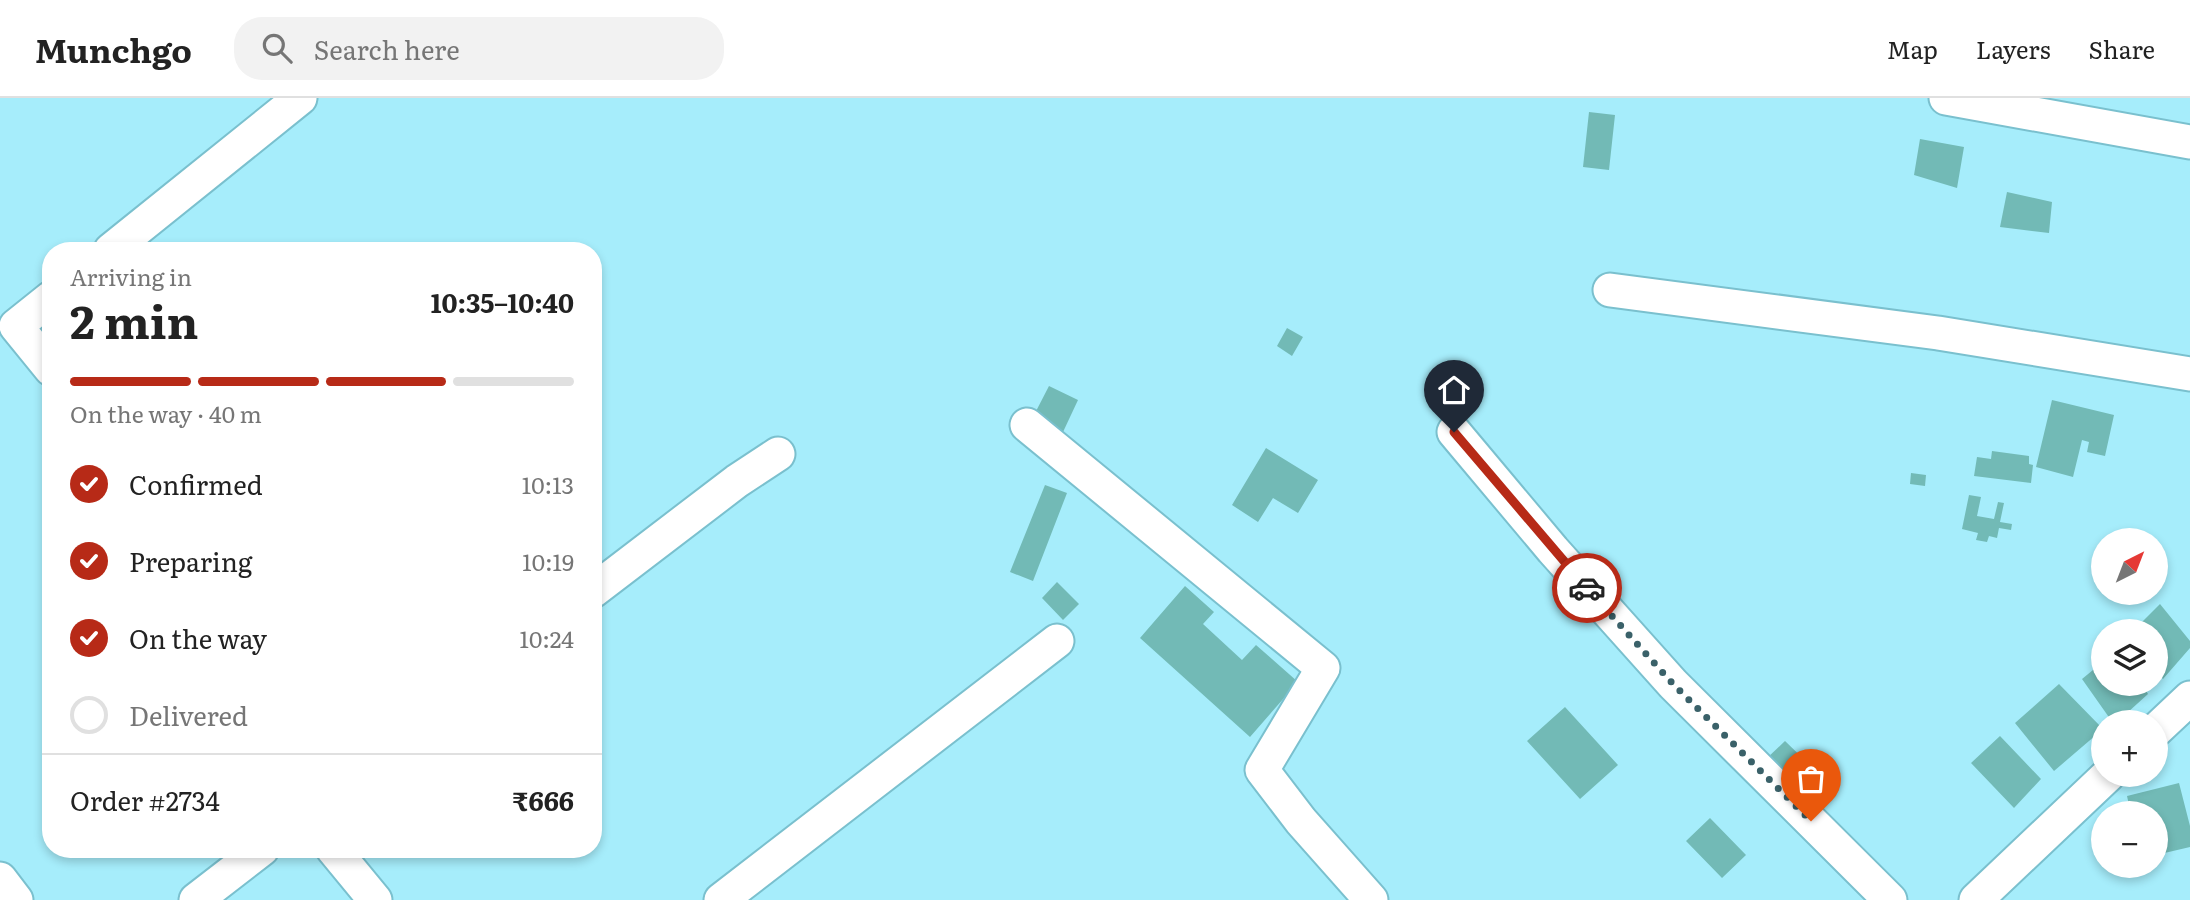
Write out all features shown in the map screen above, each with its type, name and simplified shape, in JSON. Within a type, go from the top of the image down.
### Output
[{"type":"street","points":[[121,242],[300,98]]},
{"type":"street","points":[[1946,98],[2190,142]]},
{"type":"street","points":[[1610,290],[1938,333],[2190,374]]},
{"type":"street","points":[[42,305],[8,333],[42,361]]},
{"type":"street","points":[[1027,425],[1323,668],[1262,769],[1301,821],[1371,900]]},
{"type":"street","points":[[1454,432],[1553,550],[1673,684],[1890,900]]},
{"type":"street","points":[[602,584],[737,481],[778,454]]},
{"type":"street","points":[[720,900],[1057,641]]},
{"type":"street","points":[[2168,719],[2190,698]]},
{"type":"street","points":[[1976,900],[2095,787]]},
{"type":"street","points":[[196,900],[250,858]]},
{"type":"street","points":[[340,858],[375,900]]},
{"type":"street","points":[[0,879],[16,900]]},
{"type":"building","points":[[1589,112],[1615,115],[1609,170],[1583,167]]},
{"type":"building","points":[[1920,139],[1964,147],[1957,188],[1914,175]]},
{"type":"building","points":[[2007,192],[2052,202],[2049,233],[2000,227]]},
{"type":"building","points":[[1287,328],[1303,337],[1292,356],[1277,346]]},
{"type":"building","points":[[1049,386],[1078,400],[1063,432],[1033,417]]},
{"type":"building","points":[[2052,400],[2114,415],[2105,456],[2087,452],[2089,442],[2082,440],[2073,477],[2036,467]]},
{"type":"building","points":[[1266,448],[1318,480],[1298,513],[1273,498],[1258,522],[1232,505]]},
{"type":"building","points":[[1992,451],[2029,456],[2029,464],[2033,465],[2031,483],[1974,476],[1977,457],[1991,459]]},
{"type":"building","points":[[1911,473],[1926,475],[1925,486],[1910,484]]},
{"type":"building","points":[[1045,485],[1067,493],[1033,581],[1010,572]]},
{"type":"building","points":[[1969,495],[1981,497],[1977,516],[1994,519],[1998,502],[2004,503],[2000,522],[2012,524],[2011,530],[1999,528],[1997,538],[1989,536],[1987,542],[1976,540],[1978,533],[1962,529]]},
{"type":"building","points":[[1057,582],[1079,604],[1063,620],[1042,598]]},
{"type":"building","points":[[1185,586],[1214,612],[1203,624],[1242,660],[1256,645],[1298,682],[1250,737],[1140,638]]},
{"type":"building","points":[[2158,606],[2162,606],[2190,641],[2190,648],[2168,673],[2168,619],[2145,619]]},
{"type":"building","points":[[2091,672],[2091,692],[2082,679]]},
{"type":"building","points":[[2059,684],[2091,717],[2091,739],[2054,771],[2015,723]]},
{"type":"building","points":[[2094,696],[2146,696],[2130,710],[2104,710]]},
{"type":"building","points":[[1565,707],[1618,765],[1580,799],[1527,741]]},
{"type":"building","points":[[2000,736],[2041,779],[2014,808],[1971,763]]},
{"type":"building","points":[[1785,741],[1815,770],[1797,789],[1766,759]]},
{"type":"building","points":[[2179,783],[2190,826],[2190,847],[2168,852],[2168,801],[2128,801],[2127,796]]},
{"type":"building","points":[[1710,818],[1746,855],[1722,878],[1686,841]]},
{"type":"way so far","points":[[1587,588],[1673,684],[1811,821]]},
{"type":"route","points":[[1454,432],[1587,588]]}]
